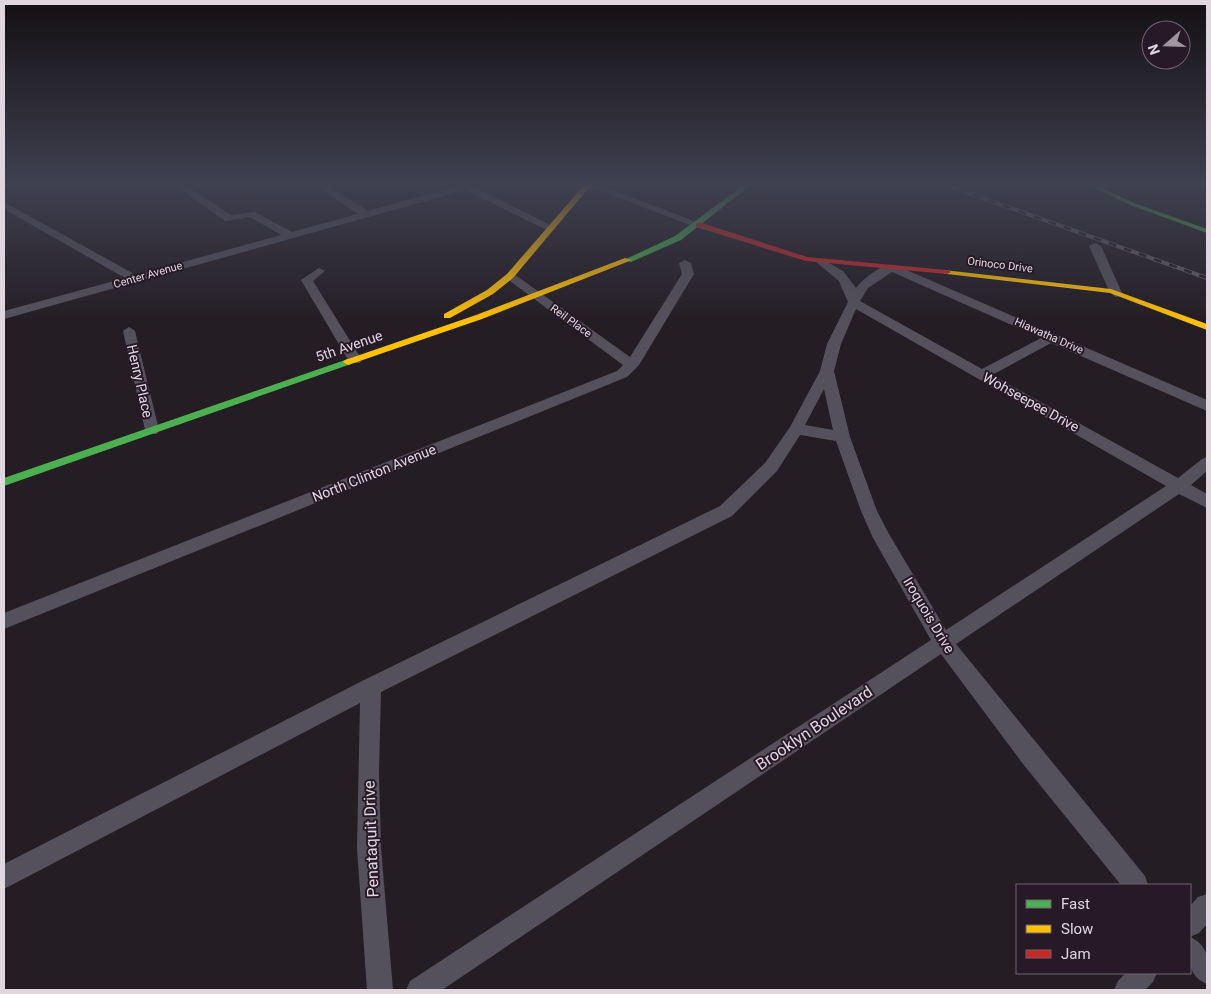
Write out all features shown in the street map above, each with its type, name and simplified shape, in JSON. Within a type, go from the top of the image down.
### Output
[{"type":"main road","name":"5th Avenue","points":[[4,482],[151,425],[352,355],[439,320],[490,292],[510,276],[549,230]]},
{"type":"main road","name":"5th Avenue","points":[[352,355],[426,335],[536,295],[651,251],[689,230]]},
{"type":"main road","name":"Orinoco Drive","points":[[716,230],[806,259],[822,262],[958,273],[1116,293],[1207,327]]},
{"type":"main road","points":[[728,230],[736,237]]},
{"type":"main road","name":"5th Avenue","points":[[4,470],[151,425]]},
{"type":"street","points":[[49,230],[136,279]]},
{"type":"street","points":[[281,230],[290,235]]},
{"type":"street","name":"Center Avenue","points":[[4,315],[308,230]]},
{"type":"street","points":[[1095,246],[1116,293]]},
{"type":"street","points":[[822,262],[845,279],[850,286],[854,303]]},
{"type":"street","name":"North Clinton Avenue","points":[[4,621],[622,374],[632,365],[688,274],[685,263]]},
{"type":"street","name":"Iroquois Drive","points":[[891,267],[864,285],[834,344],[827,371],[842,437],[854,473],[882,538],[943,642],[1043,772],[1135,884]]},
{"type":"street","name":"Hiawatha Drive","points":[[891,267],[1207,406]]},
{"type":"street","points":[[319,271],[307,280],[352,355]]},
{"type":"street","name":"Reil Place","points":[[510,276],[632,365]]},
{"type":"street","name":"Wohseepee Drive","points":[[854,303],[1207,502]]},
{"type":"street","name":"Henry Place","points":[[129,331],[151,425]]},
{"type":"street","points":[[982,375],[1052,338]]},
{"type":"street","points":[[4,877],[371,687],[726,511],[771,467],[796,429],[827,371]]},
{"type":"street","points":[[796,429],[842,437]]},
{"type":"street","name":"Brooklyn Boulevard","points":[[420,990],[1179,486],[1207,463]]},
{"type":"street","name":"Penataquit Drive","points":[[371,687],[368,772],[369,848],[380,990]]},
{"type":"street","points":[[1191,923],[1207,906]]},
{"type":"street","points":[[1191,951],[1207,971]]},
{"type":"street","points":[[1127,990],[1143,974]]},
{"type":"railway","points":[[1073,230],[1207,278]]},
{"type":"traffic: fast","points":[[628,260],[678,238],[688,230]]},
{"type":"traffic: fast","points":[[4,482],[348,362]]},
{"type":"traffic: slow","points":[[447,316],[490,292],[510,276],[549,230]]},
{"type":"traffic: slow","points":[[348,362],[479,317],[628,260]]},
{"type":"traffic: slow","points":[[947,272],[1111,291],[1207,327]]},
{"type":"traffic: jam","points":[[716,230],[806,259],[947,272]]}]
